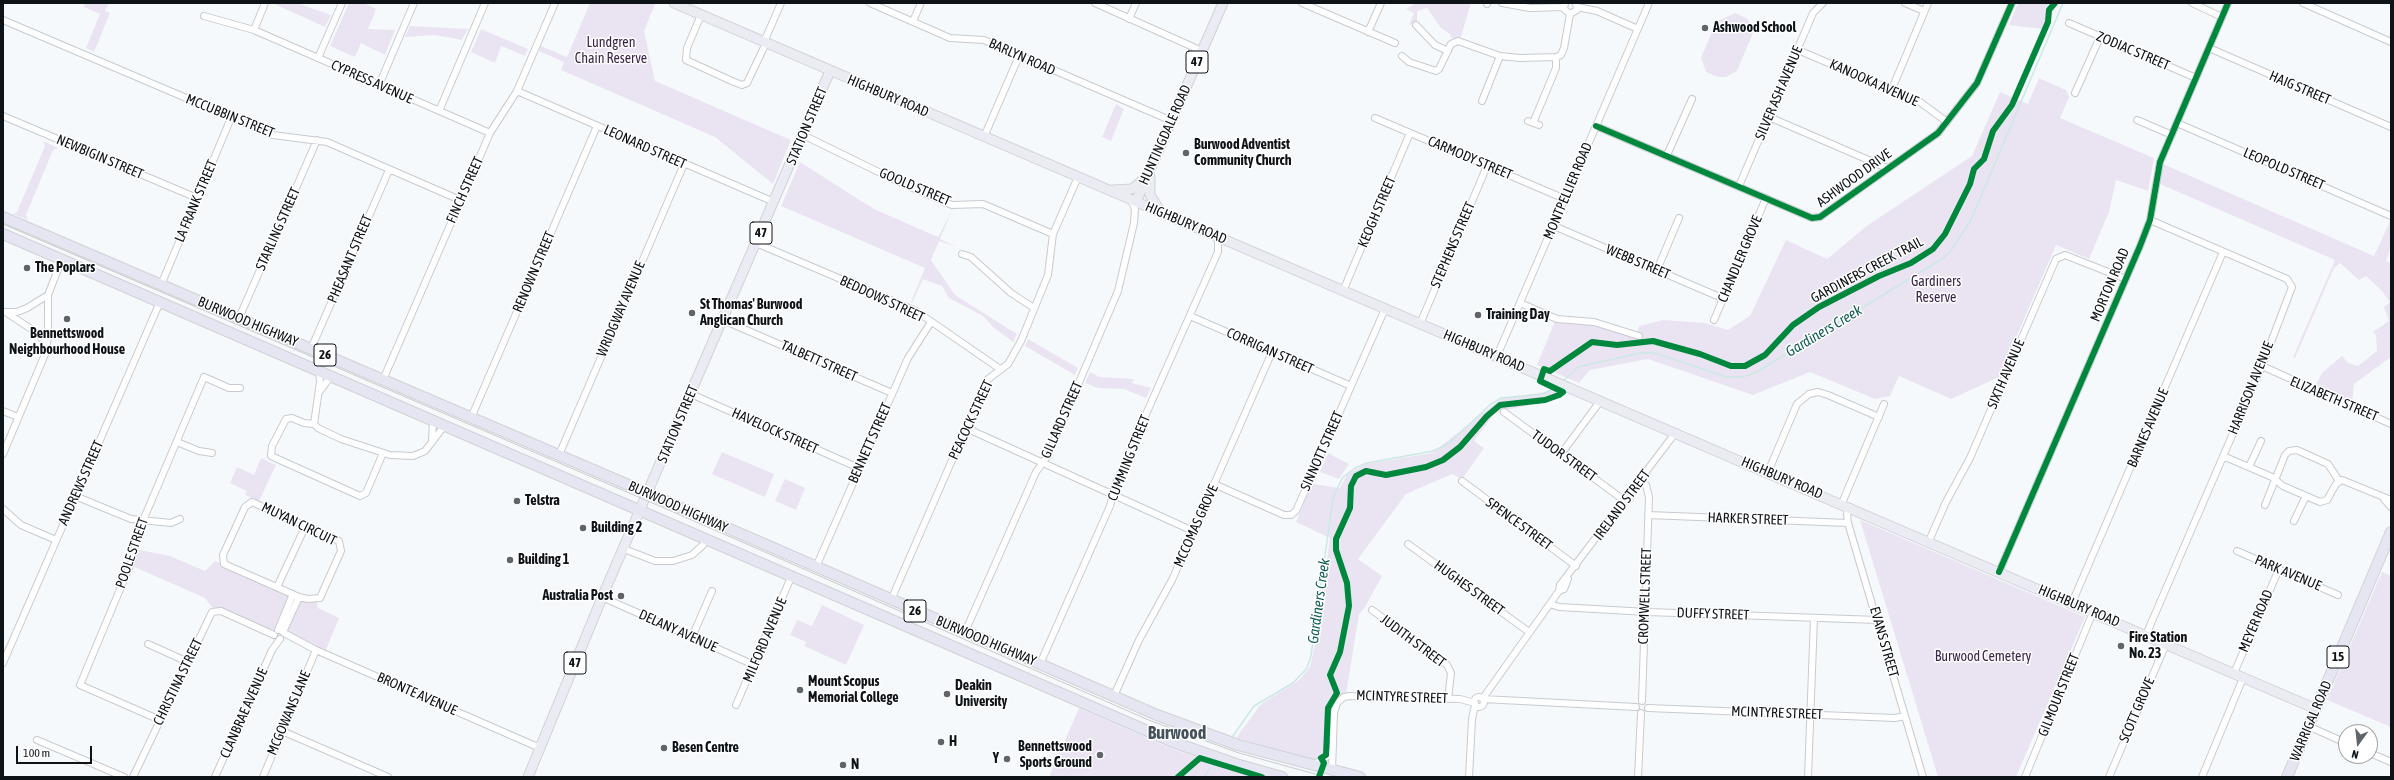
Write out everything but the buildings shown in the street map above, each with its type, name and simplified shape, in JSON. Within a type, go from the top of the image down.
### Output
[{"type":"highway","name":"BURWOOD HIGHWAY","points":[[3,217],[648,493],[1114,696],[1219,738],[1312,765],[1331,774],[1360,777]]},
{"type":"highway","name":"BURWOOD HIGHWAY","points":[[3,234],[1191,749],[1282,777]]},
{"type":"highway","points":[[529,442],[533,452],[529,461]]},
{"type":"highway","name":"WARRIGAL ROAD","points":[[2287,777],[2391,532]]},
{"type":"highway","points":[[755,559],[754,551],[757,541]]},
{"type":"highway","points":[[1076,700],[1084,683]]},
{"type":"main road","name":"HIGHBURY ROAD","points":[[674,3],[1162,212],[1214,236],[1846,505],[2316,709]]},
{"type":"main road","name":"HUNTINGDALE ROAD","points":[[1134,201],[1153,166],[1223,3]]},
{"type":"main road","name":"STATION STREET","points":[[528,777],[602,597],[830,71]]},
{"type":"main road","name":"47","points":[[1108,190],[1132,189],[1142,182],[1153,166]]},
{"type":"main road","points":[[1153,166],[1149,192],[1152,200],[1162,212]]},
{"type":"street","points":[[254,30],[265,3]]},
{"type":"street","points":[[318,58],[342,3]]},
{"type":"street","points":[[379,84],[414,3]]},
{"type":"street","points":[[439,111],[485,3]]},
{"type":"street","name":"FINCH STREET","points":[[383,380],[490,133],[517,91],[554,3]]},
{"type":"street","points":[[701,15],[685,58],[689,63],[745,85],[751,76],[781,3]]},
{"type":"street","name":"BARLYN ROAD","points":[[870,3],[950,38],[984,40],[1172,121]]},
{"type":"street","points":[[913,21],[921,3]]},
{"type":"street","points":[[1095,3],[1202,51]]},
{"type":"street","points":[[1128,19],[1136,3]]},
{"type":"street","points":[[1303,3],[1395,43]]},
{"type":"street","points":[[1368,32],[1381,3]]},
{"type":"street","points":[[1502,3],[1530,8],[1564,5],[1565,12],[1570,14]]},
{"type":"street","name":"MONTPELLIER ROAD","points":[[1497,356],[1649,3]]},
{"type":"street","name":"SILVER ASH AVENUE","points":[[1739,186],[1813,12],[1823,3]]},
{"type":"street","points":[[1905,3],[1924,11]]},
{"type":"street","points":[[1892,89],[1928,3]]},
{"type":"street","name":"ASHWOOD DRIVE","points":[[1596,126],[1812,218],[1820,217],[1938,133],[1977,83],[2012,3]]},
{"type":"street","points":[[2192,3],[2222,16]]},
{"type":"street","name":"MORTON ROAD","points":[[1999,572],[2150,220],[2160,162],[2228,3]]},
{"type":"street","points":[[2302,3],[2391,42]]},
{"type":"street","points":[[1570,14],[1575,12],[1576,5],[1597,11],[1638,29]]},
{"type":"street","points":[[1402,55],[1410,62],[1436,71],[1440,69],[1450,44],[1458,41],[1500,56],[1520,58],[1556,57],[1561,55],[1564,48],[1570,14]]},
{"type":"street","name":"CYPRESS AVENUE","points":[[204,16],[254,30],[490,133]]},
{"type":"street","name":"MCCUBBIN STREET","points":[[3,20],[273,136],[316,140],[460,200]]},
{"type":"street","name":"ZODIAC STREET","points":[[2069,24],[2196,78]]},
{"type":"street","points":[[1416,25],[1435,45],[1448,51]]},
{"type":"street","points":[[2075,93],[2100,37]]},
{"type":"street","name":"HAIG STREET","points":[[2209,48],[2391,127]]},
{"type":"street","name":"KANOOKA AVENUE","points":[[1798,50],[1920,102],[1947,122]]},
{"type":"street","points":[[984,137],[1019,56]]},
{"type":"street","points":[[1489,104],[1480,100],[1500,56]]},
{"type":"street","points":[[1533,123],[1556,68],[1556,57]]},
{"type":"street","name":"LEONARD STREET","points":[[517,91],[774,202]]},
{"type":"street","points":[[1667,155],[1692,99]]},
{"type":"street","name":"NEWBIGIN STREET","points":[[3,116],[197,198]]},
{"type":"street","points":[[1768,117],[1887,168]]},
{"type":"street","name":"LA FRANK STREET","points":[[161,285],[231,118]]},
{"type":"street","name":"CARMODY STREET","points":[[1375,118],[1565,199]]},
{"type":"street","points":[[2137,120],[2172,135]]},
{"type":"street","name":"LEOPOLD STREET","points":[[2177,123],[2391,216]]},
{"type":"street","name":"RENOWN STREET","points":[[471,418],[597,126]]},
{"type":"street","name":"KEOGH STREET","points":[[1343,291],[1410,133]]},
{"type":"street","name":"GOOLD STREET","points":[[803,135],[897,181],[952,205],[983,204],[1053,234]]},
{"type":"street","name":"STARLING STREET","points":[[239,318],[316,140]]},
{"type":"street","name":"WRIDGWAY AVENUE","points":[[559,455],[684,164]]},
{"type":"street","name":"STEPHENS STREET","points":[[1420,324],[1487,166]]},
{"type":"street","name":"PHEASANT STREET","points":[[311,349],[389,170]]},
{"type":"street","name":"PEACOCK STREET","points":[[891,600],[987,380],[1014,356],[1048,275],[1053,234],[1078,177]]},
{"type":"street","name":"CHANDLER GROVE","points":[[1714,320],[1722,298],[1766,198]]},
{"type":"street","name":"GILLARD STREET","points":[[1134,201],[1134,223]]},
{"type":"street","name":"GILLARD STREET","points":[[965,632],[1036,472],[1048,455],[1118,291],[1134,223],[1138,212],[1146,206]]},
{"type":"street","points":[[1658,270],[1679,218]]},
{"type":"street","name":"HARRISON AVENUE","points":[[2146,635],[2261,368],[2292,286],[2287,279],[2150,220]]},
{"type":"street","name":"WEBB STREET","points":[[1554,226],[1722,298]]},
{"type":"street","points":[[1214,236],[1218,240],[1218,252]]},
{"type":"street","name":"BEDDOWS STREET","points":[[756,243],[909,308],[1000,368]]},
{"type":"street","points":[[1218,252],[1226,245],[1234,244]]},
{"type":"street","name":"CUMMING STREET","points":[[1040,664],[1110,506],[1112,495],[1218,252]]},
{"type":"street","name":"BARNES AVENUE","points":[[2072,603],[2223,252]]},
{"type":"street","points":[[962,254],[971,257],[1011,293],[1034,308]]},
{"type":"street","name":"SIXTH AVENUE","points":[[1928,541],[1944,506],[1970,458],[2056,259],[2065,255],[2125,280]]},
{"type":"street","points":[[3,454],[46,352],[48,335],[48,295],[62,259]]},
{"type":"street","points":[[5,312],[27,308],[48,295]]},
{"type":"street","name":"ANDREWS STREET","points":[[3,663],[160,302]]},
{"type":"street","points":[[1520,303],[1557,319],[1594,322],[1639,336]]},
{"type":"street","name":"SINNOTT STREET","points":[[1214,484],[1284,514],[1291,515],[1296,511],[1385,309]]},
{"type":"street","points":[[5,312],[37,333],[43,340],[46,352]]},
{"type":"street","name":"CORRIGAN STREET","points":[[1190,316],[1351,386]]},
{"type":"street","name":"TALBETT STREET","points":[[723,320],[892,393]]},
{"type":"street","name":"BENNETT STREET","points":[[816,567],[908,358],[931,322]]},
{"type":"street","name":"MCCOMAS GROVE","points":[[1114,696],[1139,640],[1172,580],[1272,352]]},
{"type":"street","name":"ELIZABETH STREET","points":[[2261,368],[2391,424]]},
{"type":"street","points":[[314,424],[318,394],[319,370]]},
{"type":"street","points":[[318,394],[331,376]]},
{"type":"street","name":"POOLE STREET","points":[[160,720],[80,685],[131,563],[143,521],[204,377],[229,388],[240,388]]},
{"type":"street","points":[[1768,472],[1797,404],[1809,394],[1818,392],[1828,394],[1879,417]]},
{"type":"street","name":"HAVELOCK STREET","points":[[691,394],[859,468]]},
{"type":"street","points":[[1561,454],[1601,400]]},
{"type":"street","name":"EVANS STREET","points":[[1884,404],[1846,505],[1848,512],[1848,523],[1924,777]]},
{"type":"street","points":[[3,411],[18,417]]},
{"type":"street","name":"TUDOR STREET","points":[[1504,412],[1625,501]]},
{"type":"street","points":[[383,453],[366,493],[360,496],[271,456],[272,446],[286,419],[292,418],[304,423],[314,424],[318,428],[341,439],[398,457],[413,456],[425,451],[445,425]]},
{"type":"street","points":[[432,420],[432,441]]},
{"type":"street","points":[[966,428],[1193,531]]},
{"type":"street","name":"IRELAND STREET","points":[[1469,777],[1472,719],[1479,701],[1550,604],[1559,591],[1560,585],[1568,579],[1576,566],[1676,432]]},
{"type":"street","points":[[2249,467],[2261,441]]},
{"type":"street","points":[[177,442],[199,451],[212,452]]},
{"type":"street","points":[[2265,505],[2274,479],[2286,453],[2294,450],[2328,464],[2339,481]]},
{"type":"street","points":[[2223,456],[2274,479],[2283,486],[2318,501],[2325,501],[2339,481]]},
{"type":"street","name":"SPENCE STREET","points":[[1462,481],[1576,566]]},
{"type":"street","points":[[2339,481],[2347,481],[2391,500]]},
{"type":"street","name":"CROMWELL STREET","points":[[1639,482],[1648,491],[1642,701]]},
{"type":"street","points":[[75,496],[118,515],[143,521],[171,523],[180,519]]},
{"type":"street","points":[[2294,521],[2306,496]]},
{"type":"street","points":[[2381,496],[2391,507]]},
{"type":"street","name":"MUYAN CIRCUIT","points":[[249,503],[255,503],[339,541],[341,548],[320,598],[308,599],[296,596],[277,587],[228,567],[222,561],[223,555],[245,507],[249,503]]},
{"type":"street","points":[[3,509],[21,525],[56,540]]},
{"type":"street","name":"HARKER STREET","points":[[1648,515],[1848,523]]},
{"type":"street","points":[[277,587],[306,525]]},
{"type":"street","points":[[624,549],[655,561],[673,561],[692,555],[701,547],[706,538]]},
{"type":"street","name":"HUGHES STREET","points":[[1408,544],[1529,632]]},
{"type":"street","name":"PARK AVENUE","points":[[2237,551],[2338,595]]},
{"type":"street","name":"MEYER ROAD","points":[[2234,673],[2278,569]]},
{"type":"street","name":"MILFORD AVENUE","points":[[736,705],[792,575]]},
{"type":"street","points":[[692,637],[712,591]]},
{"type":"street","points":[[279,634],[296,596]]},
{"type":"street","name":"DELANY AVENUE","points":[[602,597],[754,665]]},
{"type":"street","name":"DUFFY STREET","points":[[1550,604],[1559,607],[1645,612],[1878,620]]},
{"type":"street","name":"JUDITH STREET","points":[[1372,610],[1448,665],[1451,673],[1448,698]]},
{"type":"street","name":"CHRISTINA STREET","points":[[133,777],[212,612],[215,611]]},
{"type":"street","name":"BRONTE AVENUE","points":[[215,611],[294,640],[540,748]]},
{"type":"street","name":"GILMOUR STREET","points":[[2025,777],[2093,612]]},
{"type":"street","points":[[1808,777],[1814,618]]},
{"type":"street","name":"CLANBRAE AVENUE","points":[[215,777],[279,634]]},
{"type":"street","points":[[148,644],[188,662]]},
{"type":"street","name":"SCOTT GROVE","points":[[2109,777],[2166,644]]},
{"type":"street","name":"MCGOWANS LANE","points":[[263,777],[316,650]]},
{"type":"street","points":[[2202,777],[2243,678]]},
{"type":"street","name":"IRELAND STREET","points":[[1479,701],[1489,690],[1492,683]]},
{"type":"street","points":[[1489,690],[1491,697],[1496,701]]},
{"type":"street","name":"MCINTYRE STREET","points":[[1331,774],[1334,713],[1337,703],[1344,697],[1448,698],[1479,701]]},
{"type":"street","points":[[1463,700],[1468,706],[1472,719]]},
{"type":"street","points":[[1479,701],[1636,707],[1642,701],[1646,703],[1648,708],[1646,711],[1641,713]]},
{"type":"street","points":[[1636,707],[1641,713],[1638,777]]},
{"type":"street","name":"MCINTYRE STREET","points":[[1648,708],[1896,718],[1905,716]]},
{"type":"street","points":[[2308,726],[2338,739]]},
{"type":"street","points":[[282,731],[388,777]]},
{"type":"street","points":[[38,740],[124,777]]},
{"type":"street","points":[[1312,765],[1322,760],[1332,751]]},
{"type":"street","points":[[2378,756],[2391,762]]},
{"type":"green space","points":[[81,3],[109,3],[105,11],[110,13],[94,52],[86,48],[100,14],[84,7],[85,5]]},
{"type":"green space","points":[[272,3],[297,3],[331,15],[325,27]]},
{"type":"green space","points":[[349,3],[364,3],[376,9],[368,29],[395,30],[385,55],[361,43],[355,57],[330,46]]},
{"type":"green space","name":"Lundgren Chain Reserve","points":[[590,3],[655,4],[644,31],[655,81],[791,140],[773,184],[715,137],[561,70],[564,62],[539,51],[541,46],[567,57]]},
{"type":"green space","points":[[1413,3],[1471,3],[1460,40],[1450,37],[1451,35],[1440,27],[1427,8],[1417,11],[1417,21],[1409,25],[1414,13],[1406,9],[1413,5]]},
{"type":"green space","points":[[2018,3],[2053,3],[2043,29],[2009,25]]},
{"type":"green space","points":[[1735,13],[1748,19],[1753,33],[1737,71],[1726,77],[1718,77],[1706,72],[1701,58],[1716,22]]},
{"type":"green space","points":[[410,26],[468,29],[462,40],[435,35],[405,37]]},
{"type":"green space","points":[[481,29],[528,49],[525,56],[501,46],[495,63],[471,52]]},
{"type":"green space","name":"Gardiners Reserve","points":[[2039,78],[2066,90],[2069,97],[2060,118],[2154,158],[2148,191],[2116,180],[2109,212],[2089,259],[2056,245],[1999,377],[1951,399],[1899,376],[1890,396],[1875,399],[1810,372],[1753,395],[1648,359],[1590,370],[1579,383],[1537,365],[1555,321],[1589,323],[1635,338],[1639,326],[1663,320],[1705,323],[1728,330],[1750,316],[1786,240],[1827,259],[1868,225],[1972,156],[2000,92],[2028,104]]},
{"type":"green space","points":[[1116,104],[1124,109],[1111,141],[1102,137]]},
{"type":"green space","points":[[43,141],[58,148],[53,150],[26,215],[28,220],[13,214],[17,212],[45,146]]},
{"type":"green space","points":[[800,162],[874,209],[938,237],[952,211],[940,239],[957,247],[939,241],[931,260],[955,295],[1017,334],[1013,342],[993,327],[983,316],[949,298],[942,286],[923,279],[912,303],[911,302],[925,268],[781,206]]},
{"type":"green space","points":[[2163,164],[2374,256],[2391,219],[2391,247],[2386,261],[2391,263],[2391,357],[2354,384],[2352,403],[2315,386],[2322,373],[2342,356],[2348,363],[2358,366],[2377,351],[2376,335],[2373,332],[2389,321],[2384,307],[2390,302],[2382,291],[2366,276],[2359,280],[2340,263],[2334,268],[2295,358],[2293,357],[2335,260],[2160,184]]},
{"type":"green space","points":[[1028,339],[1078,368],[1075,375],[1025,346]]},
{"type":"green space","points":[[1090,372],[1100,377],[1134,379],[1132,383],[1151,388],[1146,398],[1124,389],[1098,388],[1085,383]]},
{"type":"green space","points":[[1556,390],[1565,392],[1554,400],[1494,414],[1474,441],[1484,448],[1462,479],[1452,474],[1406,494],[1358,559],[1382,576],[1365,607],[1359,614],[1346,694],[1333,702],[1328,753],[1312,760],[1236,738],[1261,704],[1298,681],[1310,667],[1316,640],[1330,538],[1296,522],[1312,484],[1340,488],[1347,474],[1366,464],[1432,453],[1501,399]]},
{"type":"green space","points":[[722,452],[774,474],[765,497],[712,474]]},
{"type":"green space","points":[[1328,453],[1349,464],[1339,479],[1320,472]]},
{"type":"green space","points":[[261,458],[276,465],[259,501],[245,495],[247,491],[230,483],[237,467],[254,475]]},
{"type":"green space","points":[[785,479],[805,488],[796,510],[775,501]]},
{"type":"green space","name":"Burwood Cemetery","points":[[1860,520],[2085,617],[2016,777],[1938,777]]},
{"type":"green space","points":[[135,549],[170,556],[205,571],[215,561],[277,587],[316,599],[318,608],[339,618],[325,652],[277,630],[258,628],[215,611],[205,598],[130,565]]},
{"type":"green space","points":[[2382,572],[2391,576],[2391,727],[2327,700]]},
{"type":"green space","points":[[822,605],[864,625],[846,665],[804,646],[806,642],[790,635],[797,620],[812,626]]},
{"type":"green space","points":[[1079,708],[1175,750],[1258,777],[1049,777]]},
{"type":"waterway","name":"Gardiners Creek","points":[[1563,381],[1578,367],[1640,353],[1655,353],[1726,377],[1742,377],[1755,373],[1942,259],[1950,252],[1970,222],[2063,3]]},
{"type":"waterway","name":"Gardiners Creek","points":[[1233,736],[1254,706],[1293,683],[1307,668],[1311,656],[1333,498],[1343,477],[1355,468],[1367,463],[1433,451],[1448,444],[1491,404],[1501,398],[1543,394],[1557,387]]},
{"type":"waterway","name":"Gardiners Creek","points":[[1204,777],[1210,768]]},
{"type":"tram line","points":[[3,224],[678,514],[1151,721],[1239,753],[1326,777]]},
{"type":"cycle path","points":[[1596,126],[1812,218],[1820,217],[1938,133],[1977,83],[2012,3]]},
{"type":"cycle path","name":"GARDINERS CREEK TRAIL","points":[[1319,777],[1324,763],[1321,758],[1326,755],[1328,708],[1337,693],[1330,675],[1340,652],[1349,606],[1347,583],[1336,550],[1336,539],[1350,508],[1351,486],[1356,476],[1366,471],[1386,475],[1426,467],[1443,460],[1460,447],[1487,416],[1500,405],[1545,400],[1559,395],[1563,392],[1540,381],[1544,369],[1550,371],[1592,342],[1617,345],[1653,341],[1700,354],[1731,366],[1745,366],[1765,355],[1793,325],[1819,307],[1879,276],[1911,263],[1933,249],[1945,234],[1970,184],[1974,169],[1984,159],[1993,131],[2012,105],[2048,22],[2049,10],[2055,3]]},
{"type":"cycle path","points":[[1999,572],[2140,246],[2150,220],[2160,162],[2228,3]]},
{"type":"cycle path","points":[[1178,777],[1200,758],[1262,777]]},
{"type":"place","name":"Ashwood School","points":[[1705,28]]},
{"type":"place","name":"Burwood Adventist Community Church","points":[[1186,153]]},
{"type":"place","name":"The Poplars","points":[[27,268]]},
{"type":"place","name":"St Thomas' Burwood Anglican Church","points":[[692,313]]},
{"type":"place","name":"Training Day","points":[[1478,315]]},
{"type":"place","name":"Bennettswood Neighbourhood House","points":[[67,319]]},
{"type":"place","name":"Telstra","points":[[517,501]]},
{"type":"place","name":"Building 2","points":[[583,528]]},
{"type":"place","name":"Building 1","points":[[510,560]]},
{"type":"place","name":"Australia Post","points":[[621,596]]},
{"type":"place","name":"Fire Station No. 23","points":[[2121,646]]},
{"type":"place","name":"Mount Scopus Memorial College","points":[[800,690]]},
{"type":"place","name":"Deakin University","points":[[947,694]]},
{"type":"place","name":"H","points":[[941,742]]},
{"type":"place","name":"Besen Centre","points":[[664,748]]},
{"type":"place","name":"Bennettswood Sports Ground","points":[[1100,755]]},
{"type":"place","name":"Y","points":[[1007,759]]},
{"type":"place","name":"N","points":[[843,765]]},
{"type":"district","name":"Burwood","points":[[1177,733]]}]
